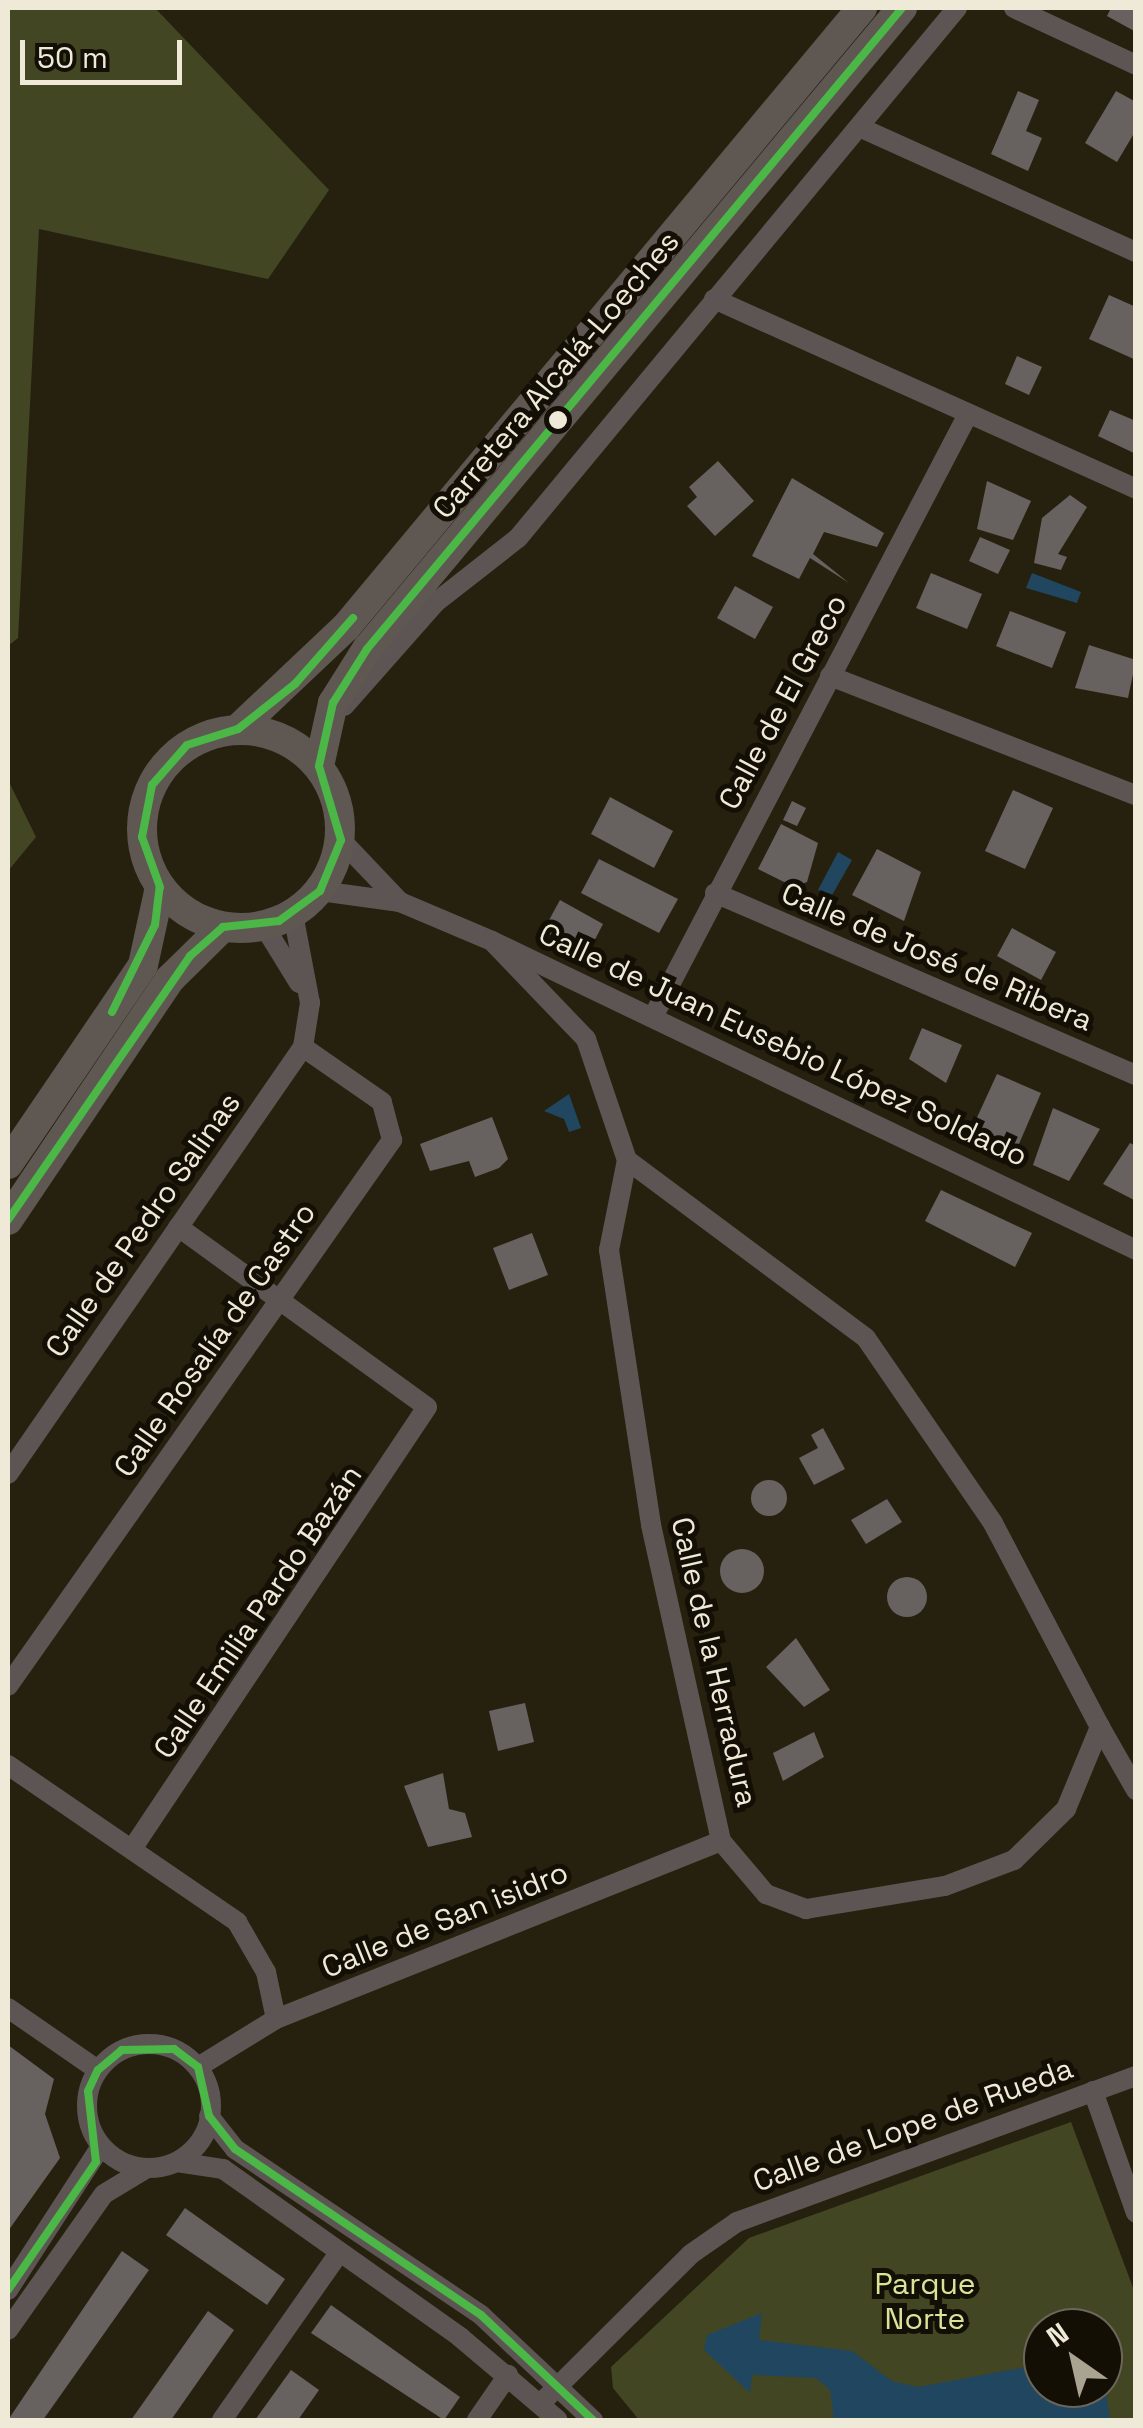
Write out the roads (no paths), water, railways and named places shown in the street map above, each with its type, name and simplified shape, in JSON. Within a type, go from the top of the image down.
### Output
[{"type":"main road","name":"Carretera Alcalá-Loeches","points":[[238,729],[346,627],[862,8]]},
{"type":"main road","name":"Carretera Alcalá-Loeches","points":[[319,766],[327,727],[367,649],[902,8]]},
{"type":"main road","points":[[8,1164],[144,965],[160,887],[142,837],[152,785],[187,745],[238,729],[283,738],[319,766],[341,840],[320,891],[293,914],[264,926],[223,927],[160,887]]},
{"type":"main road","points":[[8,1220],[170,980],[223,927]]},
{"type":"street","points":[[327,727],[435,603],[518,538],[957,8]]},
{"type":"street","points":[[1014,8],[1136,65]]},
{"type":"street","points":[[859,127],[1136,252]]},
{"type":"street","points":[[714,298],[967,416],[1136,489]]},
{"type":"street","name":"Calle de El Greco","points":[[653,1016],[967,416]]},
{"type":"street","points":[[830,676],[1136,794]]},
{"type":"street","name":"Calle de Juan Eusebio López Soldado","points":[[341,840],[400,902]]},
{"type":"street","name":"Calle de Juan Eusebio López Soldado","points":[[320,891],[400,902],[492,941],[1136,1250]]},
{"type":"street","name":"Calle de José de Ribera","points":[[716,893],[1136,1075]]},
{"type":"street","name":"Calle de Pedro Salinas","points":[[8,1474],[303,1047],[310,1003],[293,914]]},
{"type":"street","points":[[264,926],[310,1003]]},
{"type":"street","points":[[492,941],[586,1039],[627,1160],[866,1338],[993,1523],[1136,1790]]},
{"type":"street","name":"Calle Rosalía de Castro","points":[[8,1686],[392,1140],[382,1102],[303,1047]]},
{"type":"street","name":"Calle de la Herradura","points":[[627,1160],[609,1250],[651,1526],[721,1841],[766,1894],[806,1909],[945,1886],[1014,1860],[1066,1809],[1100,1727]]},
{"type":"street","points":[[178,1227],[279,1300]]},
{"type":"street","name":"Calle Emilia Pardo Bazán","points":[[132,1848],[428,1407],[279,1300]]},
{"type":"street","points":[[8,1765],[237,1922],[266,1972],[276,2019]]},
{"type":"street","name":"Calle de San isidro","points":[[198,2066],[276,2019],[721,1841]]},
{"type":"street","points":[[8,2008],[98,2070]]},
{"type":"street","points":[[147,2168],[101,2146],[88,2121],[98,2070],[145,2044],[174,2049],[198,2066],[209,2116],[235,2149],[480,2315],[559,2384],[593,2420]]},
{"type":"street","name":"Calle de Lope de Rueda","points":[[541,2403],[691,2254],[737,2222],[1136,2076]]},
{"type":"street","points":[[1094,2091],[1136,2213]]},
{"type":"street","points":[[176,2162],[209,2116]]},
{"type":"street","points":[[8,2290],[101,2146]]},
{"type":"street","points":[[8,2330],[104,2194],[147,2168],[176,2162],[223,2169],[508,2375],[558,2420]]},
{"type":"street","points":[[222,2420],[339,2253]]},
{"type":"street","points":[[477,2420],[508,2375]]},
{"type":"water","points":[[1032,573],[1081,592],[1077,603],[1026,588]]},
{"type":"water","points":[[838,852],[852,860],[831,897],[818,890]]},
{"type":"water","points":[[569,1094],[581,1128],[569,1132],[564,1119],[544,1111]]},
{"type":"water","points":[[762,2313],[759,2340],[852,2351],[892,2381],[918,2387],[1023,2368],[1023,2408],[1108,2408],[1110,2420],[834,2420],[830,2390],[816,2378],[752,2375],[750,2393],[704,2350],[707,2335]]},
{"type":"park label","name":"Parque Norte","points":[[925,2301]]}]
